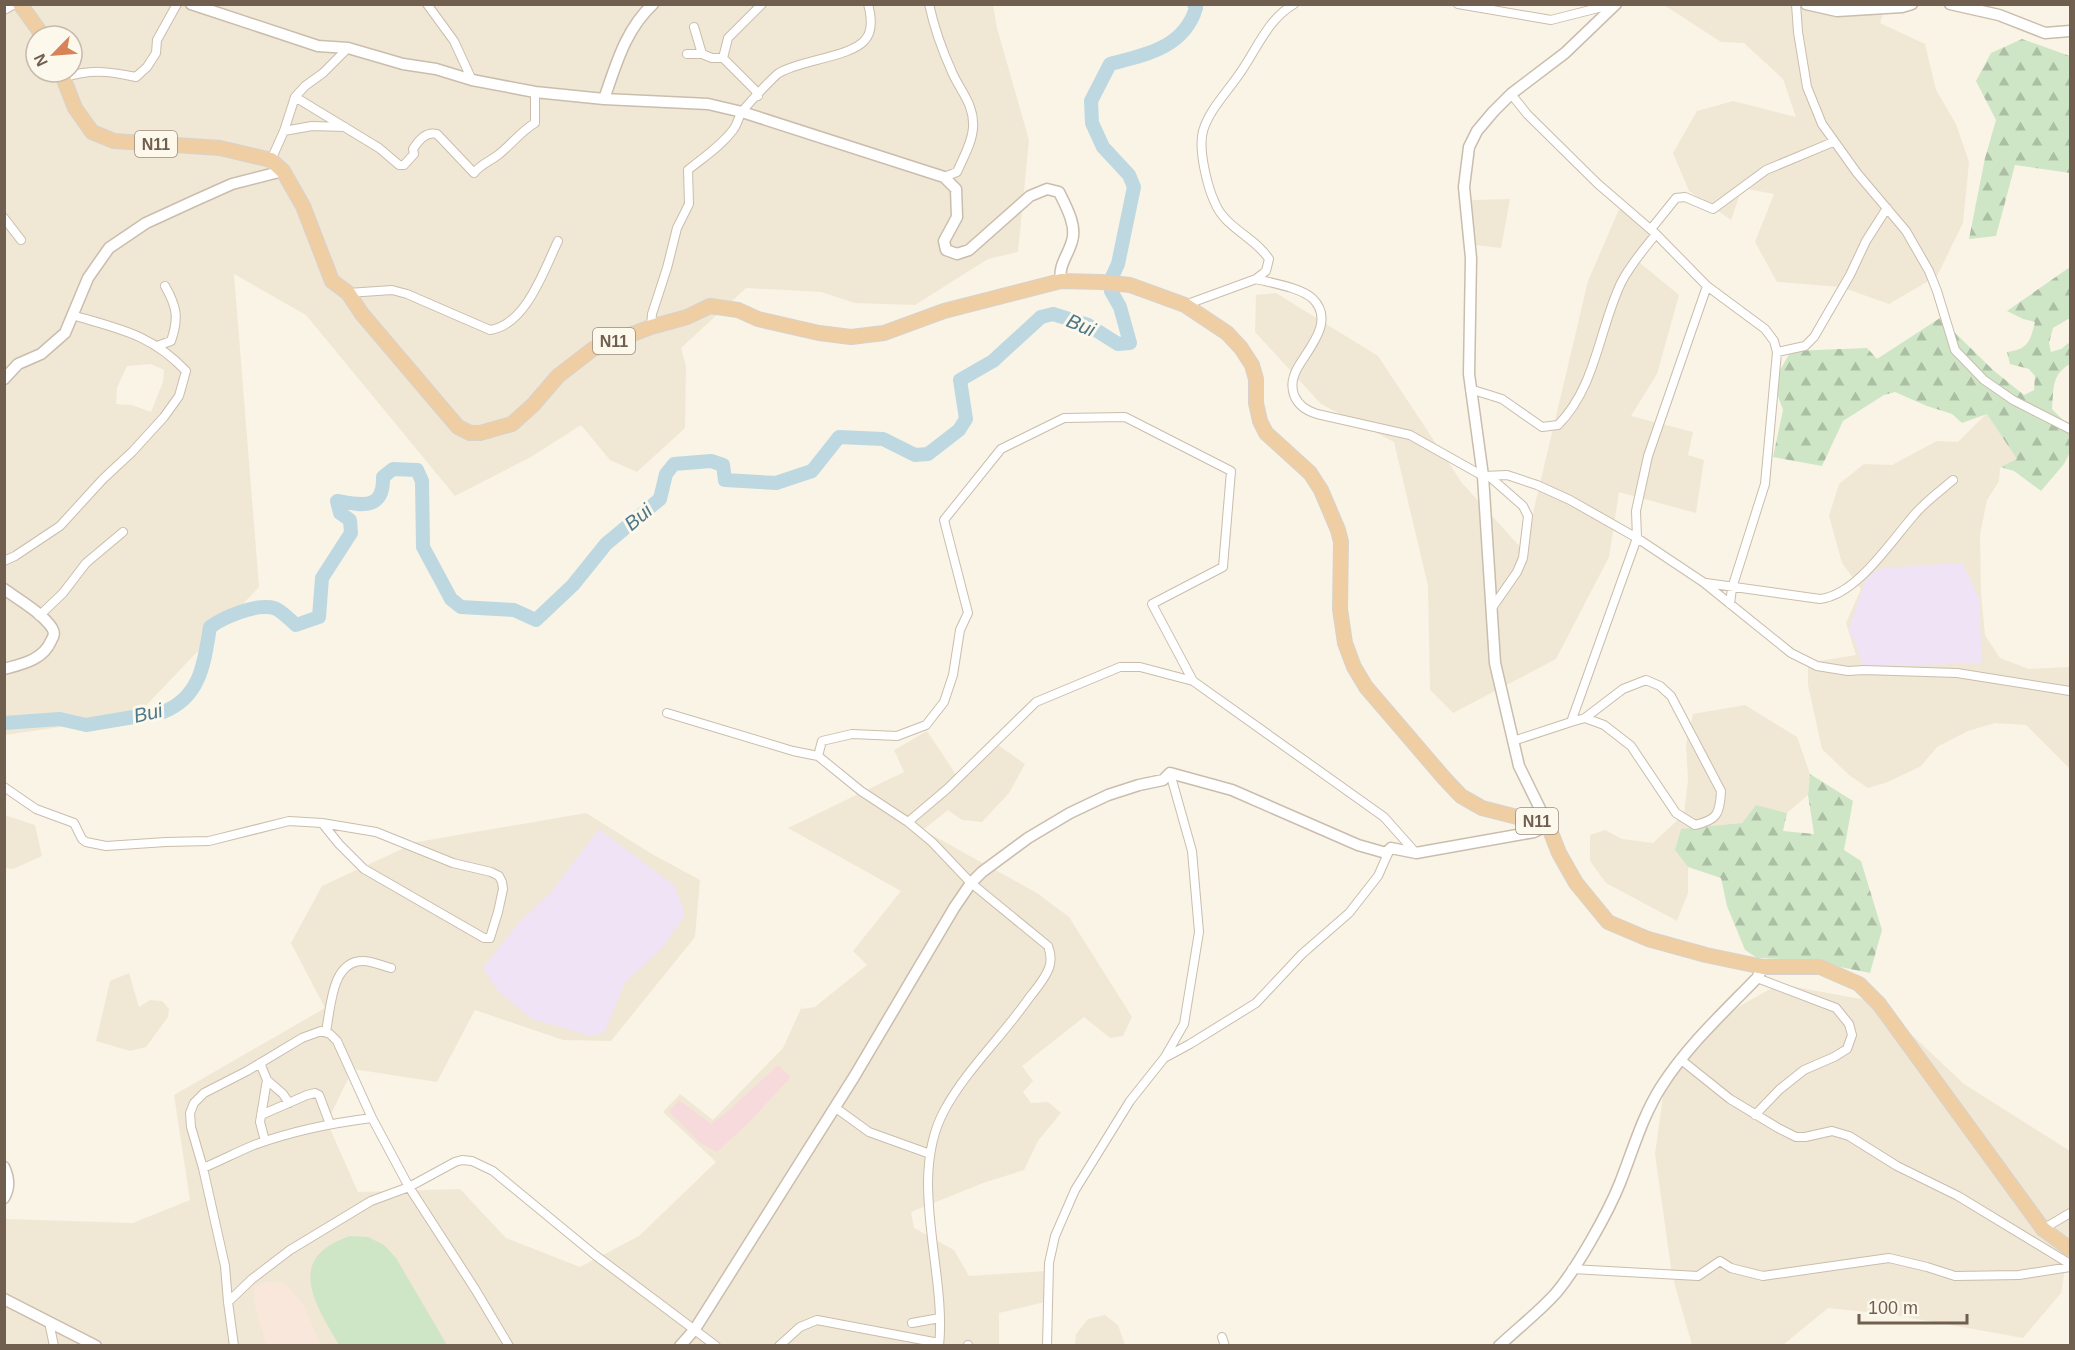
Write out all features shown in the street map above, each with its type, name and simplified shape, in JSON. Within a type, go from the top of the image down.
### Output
[{"type":"highway","points":[[20,4],[34,24]]},
{"type":"highway","name":"N11","points":[[66,84],[75,108],[92,132],[114,141],[220,148],[271,160],[284,171],[303,206],[332,281],[348,292],[362,314],[404,366],[458,427],[470,433],[480,433],[512,424],[533,405],[558,376],[593,349],[651,327],[687,317],[710,306],[738,310],[758,319],[819,333],[851,337],[884,333],[944,311],[1061,281],[1131,285],[1185,305],[1227,333],[1241,348],[1252,365],[1256,379],[1256,403],[1260,421],[1266,433],[1310,473],[1322,490],[1341,542],[1340,609],[1345,643],[1354,667],[1366,687],[1443,778],[1461,796],[1482,808],[1548,825],[1559,853],[1576,883],[1608,922],[1648,939],[1760,972],[1820,967],[1859,984],[1879,1004],[2043,1229],[2070,1249]]},
{"type":"street","points":[[4,9],[15,4]]},
{"type":"street","points":[[84,71],[117,73],[136,77],[147,67],[156,53],[157,40],[177,4]]},
{"type":"street","points":[[191,4],[318,46],[348,48],[472,80],[535,92],[604,99],[708,104],[742,112],[944,177],[956,189]]},
{"type":"street","points":[[427,4],[454,41],[472,80]]},
{"type":"street","points":[[604,99],[622,47],[630,32],[653,4]]},
{"type":"street","points":[[723,58],[728,38],[762,4]]},
{"type":"street","points":[[651,327],[652,314],[668,268],[677,228],[689,204],[688,170],[723,141],[735,128],[742,112],[776,75],[790,67],[863,43],[870,34],[868,4]]},
{"type":"street","points":[[929,4],[932,19],[952,73],[972,109],[974,127],[957,172],[957,217],[944,241],[946,250],[957,254],[969,250],[1030,196],[1047,189],[1059,192],[1070,213],[1074,239],[1061,264],[1061,281]]},
{"type":"street","points":[[1185,305],[1256,279],[1266,271],[1269,259],[1262,248],[1227,221],[1215,205],[1208,183],[1202,148],[1203,131],[1212,113],[1242,71],[1258,43],[1272,24],[1294,4]]},
{"type":"street","points":[[1458,4],[1551,20],[1615,4]]},
{"type":"street","points":[[1391,848],[1416,853],[1534,832],[1548,825],[1519,766],[1495,663],[1487,477],[1469,374],[1471,258],[1464,187],[1469,147],[1478,131],[1511,94],[1565,53],[1615,4]]},
{"type":"street","points":[[1796,4],[1807,87],[1821,124],[1833,142],[1906,231],[1929,271],[1955,350],[1984,380],[1994,387],[2031,410],[2070,429]]},
{"type":"street","points":[[1806,4],[1837,11],[1902,7],[1912,4]]},
{"type":"street","points":[[1950,4],[1999,15],[2046,33],[2070,31]]},
{"type":"street","points":[[694,27],[702,54]]},
{"type":"street","points":[[271,160],[284,131],[295,97],[348,48]]},
{"type":"street","points":[[687,54],[723,58],[755,90],[758,96]]},
{"type":"street","points":[[295,97],[379,148],[399,165],[404,165],[410,160],[416,144],[427,134],[437,134],[474,172],[480,165],[495,158],[535,123],[537,116],[535,92]]},
{"type":"street","points":[[1511,94],[1527,114],[1598,184],[1654,231],[1707,286],[1765,329],[1773,341],[1777,352],[1765,484],[1732,588],[1730,604]]},
{"type":"street","points":[[284,131],[312,126],[346,128]]},
{"type":"street","points":[[1470,389],[1502,399],[1542,427],[1558,426],[1569,414],[1582,393],[1621,283],[1676,198],[1686,197],[1713,209],[1766,170],[1833,142]]},
{"type":"street","points":[[4,379],[18,364],[41,354],[65,333],[88,278],[109,248],[146,223],[232,184],[284,171]]},
{"type":"street","points":[[944,177],[957,172]]},
{"type":"street","points":[[1777,352],[1805,346],[1814,337],[1850,275],[1866,241],[1887,208]]},
{"type":"street","points":[[4,218],[21,240]]},
{"type":"street","points":[[348,292],[392,290],[407,294],[490,330],[501,328],[528,303],[558,241]]},
{"type":"street","points":[[1256,279],[1293,288],[1313,299],[1321,311],[1320,330],[1316,342],[1297,368],[1293,382],[1294,396],[1299,405],[1317,414],[1410,435],[1487,477],[1523,506],[1528,516],[1523,558],[1517,572],[1492,608]]},
{"type":"street","points":[[165,286],[175,307],[177,324],[171,341],[172,357]]},
{"type":"street","points":[[1571,722],[1619,594],[1637,538],[1636,511],[1648,456],[1707,286]]},
{"type":"street","points":[[4,561],[60,526],[102,479],[132,452],[164,417],[179,396],[186,371],[172,357],[136,334],[72,315]]},
{"type":"street","points":[[157,346],[171,341]]},
{"type":"street","points":[[818,756],[822,741],[832,738],[852,734],[897,736],[926,725],[944,702],[952,675],[960,630],[968,613],[944,520],[1001,449],[1064,418],[1125,417],[1231,471],[1223,567],[1152,604],[1193,681]]},
{"type":"street","points":[[1487,477],[1507,475],[1537,485],[1570,500],[1637,538],[1703,582],[1791,653],[1817,666],[1848,671],[1957,673],[2070,691]]},
{"type":"street","points":[[1703,582],[1820,599],[1833,597],[1868,571],[1916,512],[1953,480]]},
{"type":"street","points":[[39,616],[63,593],[86,563],[123,532]]},
{"type":"street","points":[[4,589],[39,616],[53,629],[54,635],[49,645],[32,660],[4,669]]},
{"type":"street","points":[[908,822],[947,789],[1036,702],[1120,667],[1140,667],[1193,681],[1384,817],[1416,853]]},
{"type":"street","points":[[1513,741],[1585,718],[1623,689],[1646,680],[1660,686],[1671,696],[1721,791],[1720,809],[1709,822],[1695,825],[1676,813],[1631,746],[1604,725],[1585,718]]},
{"type":"street","points":[[667,713],[793,751],[818,756],[861,791],[908,822],[932,842],[971,883],[1048,946],[1052,958],[1049,969],[1009,1027],[969,1073],[944,1111],[935,1131],[930,1154],[930,1218],[940,1318],[939,1344],[817,1320],[800,1327],[779,1346]]},
{"type":"street","points":[[1170,772],[1232,790],[1358,845],[1386,853],[1391,848]]},
{"type":"street","points":[[680,1346],[695,1329],[834,1109],[971,883],[982,872],[1029,838],[1070,813],[1108,795],[1139,784],[1163,780],[1170,772]]},
{"type":"street","points":[[1047,1346],[1049,1263],[1055,1236],[1075,1190],[1105,1140],[1144,1082],[1165,1057],[1184,1024],[1199,932],[1192,851],[1170,772]]},
{"type":"street","points":[[4,787],[36,809],[74,823],[86,842],[106,846],[209,841],[289,821],[322,823],[376,832],[436,857],[498,876],[503,889],[490,938],[484,938],[378,878],[351,858],[322,823]]},
{"type":"street","points":[[1165,1057],[1256,1003],[1302,954],[1349,913],[1378,876],[1391,848]]},
{"type":"street","points":[[326,1031],[335,986],[346,967],[352,963],[365,961],[391,968]]},
{"type":"street","points":[[1499,1346],[1556,1292],[1601,1220],[1619,1184],[1642,1120],[1660,1088],[1680,1059],[1760,972],[1836,1008],[1850,1024],[1852,1035],[1847,1049],[1804,1070],[1780,1089],[1755,1115]]},
{"type":"street","points":[[234,1346],[225,1266],[203,1168],[191,1127],[190,1113],[194,1103],[204,1093],[302,1038],[315,1032],[326,1031],[337,1041],[372,1118],[409,1187],[475,1289],[508,1346]]},
{"type":"street","points":[[1680,1059],[1730,1099],[1796,1137],[1832,1131],[1849,1136],[1897,1166],[1958,1196],[2070,1265]]},
{"type":"street","points":[[260,1063],[267,1080],[283,1094],[289,1103]]},
{"type":"street","points":[[265,1141],[260,1122],[267,1080]]},
{"type":"street","points":[[261,1115],[315,1093],[319,1095],[330,1124]]},
{"type":"street","points":[[834,1109],[869,1132],[930,1154]]},
{"type":"street","points":[[203,1168],[265,1141],[330,1124],[372,1118]]},
{"type":"street","points":[[228,1302],[258,1274],[290,1250],[370,1201],[409,1187],[462,1160],[481,1163],[493,1171],[595,1254],[716,1346]]},
{"type":"street","points":[[4,1167],[9,1180],[9,1188],[4,1198]]},
{"type":"street","points":[[2043,1229],[2070,1213]]},
{"type":"street","points":[[1572,1269],[1698,1276],[1720,1261],[1731,1268],[1763,1276],[1889,1258],[1955,1276],[2019,1275],[2070,1265]]},
{"type":"street","points":[[4,1299],[96,1346]]},
{"type":"street","points":[[912,1323],[940,1318]]},
{"type":"street","points":[[49,1322],[54,1346]]},
{"type":"shaded area","points":[[4,5],[993,5],[997,28],[1029,140],[1018,252],[988,259],[915,305],[855,303],[821,292],[746,288],[681,348],[686,366],[685,428],[637,472],[610,460],[581,425],[531,457],[455,496],[306,315],[234,274],[259,587],[136,716],[5,735]],"holes":[[[151,364],[164,370],[163,382],[151,412],[132,405],[116,404],[117,388],[127,366]]]},
{"type":"shaded area","points":[[1664,5],[1886,5],[1880,23],[1925,44],[1936,90],[1956,124],[1969,162],[1963,223],[1937,276],[1889,304],[1841,287],[1777,282],[1755,242],[1774,194],[1742,188],[1731,220],[1689,191],[1673,153],[1697,111],[1733,101],[1796,117],[1783,79],[1744,43],[1721,42]]},
{"type":"shaded area","points":[[1510,199],[1501,248],[1467,244],[1471,200]]},
{"type":"shaded area","points":[[1619,209],[1652,225],[1640,263],[1679,295],[1657,374],[1631,416],[1693,432],[1688,455],[1704,460],[1696,513],[1619,492],[1609,557],[1556,659],[1453,713],[1430,690],[1428,586],[1394,442],[1321,404],[1255,332],[1256,295],[1276,293],[1378,356],[1462,483],[1524,551],[1588,281]]},
{"type":"shaded area","points":[[1987,413],[2018,459],[2000,467],[1999,481],[1987,500],[1980,535],[1981,593],[1985,635],[2000,658],[2029,669],[2070,667],[2070,769],[2026,725],[1995,723],[1968,731],[1937,747],[1921,766],[1888,782],[1868,788],[1849,775],[1822,749],[1808,685],[1808,663],[1856,655],[1846,623],[1861,589],[1842,563],[1829,516],[1839,484],[1864,464],[1892,465],[1937,441],[1958,442]]},
{"type":"shaded area","points":[[1962,563],[1979,598],[1982,663],[1864,667],[1849,628],[1866,579],[1880,568]]},
{"type":"shaded area","points":[[1745,705],[1797,737],[1810,774],[1808,795],[1787,813],[1756,806],[1742,823],[1717,827],[1676,850],[1688,867],[1688,893],[1677,921],[1606,883],[1590,861],[1590,835],[1605,830],[1622,839],[1653,843],[1684,814],[1688,780],[1686,744],[1693,714]]},
{"type":"shaded area","points":[[927,731],[957,776],[998,745],[1025,764],[1009,793],[982,822],[962,820],[948,810],[923,830],[1037,893],[1069,917],[1132,1017],[1123,1036],[1110,1038],[1084,1017],[1022,1066],[1033,1081],[1023,1092],[1031,1103],[1048,1102],[1061,1113],[1038,1141],[1024,1170],[983,1183],[911,1212],[914,1228],[954,1250],[969,1276],[1045,1271],[1049,1301],[999,1313],[999,1345],[5,1346],[5,1219],[133,1223],[190,1200],[174,1095],[325,1008],[291,943],[322,886],[417,842],[586,813],[652,854],[700,880],[695,937],[611,1041],[563,1040],[475,1010],[437,1082],[353,1069],[327,1122],[358,1192],[460,1189],[506,1238],[580,1267],[639,1236],[716,1162],[663,1112],[680,1094],[713,1120],[783,1048],[802,1006],[802,1009],[815,1007],[867,965],[853,951],[901,891],[788,828],[904,772],[894,750]]},
{"type":"shaded area","points":[[4,815],[35,825],[42,856],[13,869],[5,868]]},
{"type":"shaded area","points":[[599,829],[675,886],[685,915],[663,947],[625,983],[604,1033],[591,1036],[532,1019],[497,990],[483,968],[519,922],[551,892]]},
{"type":"shaded area","points":[[129,973],[139,1007],[150,1000],[162,1001],[169,1009],[168,1017],[146,1047],[130,1051],[96,1041],[110,981]]},
{"type":"shaded area","points":[[1779,984],[1877,1002],[1964,1084],[2070,1151],[2070,1239],[2061,1293],[2023,1338],[1895,1315],[1828,1308],[1783,1345],[1692,1345],[1672,1275],[1655,1154],[1665,1082],[1717,1019]]},
{"type":"shaded area","points":[[778,1065],[791,1077],[717,1152],[699,1142],[669,1112],[679,1100],[711,1124]]},
{"type":"shaded area","points":[[269,1281],[285,1284],[303,1304],[321,1345],[266,1345],[253,1298],[255,1286]]},
{"type":"shaded area","points":[[1105,1315],[1118,1325],[1125,1345],[1075,1345],[1076,1334],[1088,1319]]},
{"type":"green space","points":[[2022,39],[2070,56],[2070,173],[2015,165],[1996,236],[1969,239],[1985,158],[1996,120],[1976,81],[1991,53]]},
{"type":"green space","points":[[2070,267],[2070,318],[2053,328],[2049,343],[2051,352],[2061,349],[2070,342],[2070,364],[2056,378],[2052,409],[2070,427],[2070,452],[2064,464],[2041,491],[2014,471],[2000,467],[2017,459],[1987,414],[1962,423],[1952,414],[1895,392],[1884,395],[1843,421],[1822,466],[1773,457],[1783,410],[1773,382],[1791,351],[1867,348],[1877,359],[1940,318],[1993,370],[2024,395],[2034,390],[2035,376],[2029,369],[2010,364],[2007,352],[2020,349],[2027,343],[2035,322],[2007,311]]},
{"type":"green space","points":[[1810,774],[1853,801],[1844,850],[1861,861],[1882,930],[1870,973],[1805,960],[1757,958],[1745,950],[1727,906],[1721,878],[1688,867],[1675,850],[1681,829],[1742,823],[1756,805],[1787,813],[1783,831],[1814,834],[1808,795]]},
{"type":"green space","points":[[350,1236],[368,1237],[384,1245],[396,1258],[447,1345],[339,1345],[321,1314],[315,1298],[311,1283],[311,1269],[317,1257],[330,1245]]},
{"type":"waterway","name":"Bui","points":[[4,723],[60,719],[86,725],[163,712],[176,706],[193,688],[203,666],[210,627],[216,623],[232,615],[259,607],[277,609],[296,625],[319,617],[322,578],[351,533],[350,520],[340,513],[337,501],[354,504],[375,501],[380,496],[383,477],[393,469],[417,470],[422,481],[423,547],[451,599],[461,607],[514,610],[536,620],[573,585],[606,544],[660,499],[666,474],[674,464],[711,461],[723,465],[725,480],[776,483],[812,471],[839,437],[883,439],[915,455],[928,454],[959,430],[966,419],[960,380],[993,361],[1041,317],[1053,314],[1088,325],[1118,344],[1130,343],[1120,307],[1111,291],[1112,277],[1118,264],[1134,187],[1129,175],[1103,147],[1092,123],[1091,101],[1110,64],[1149,53],[1173,41],[1190,22],[1196,8],[1194,4]]}]
